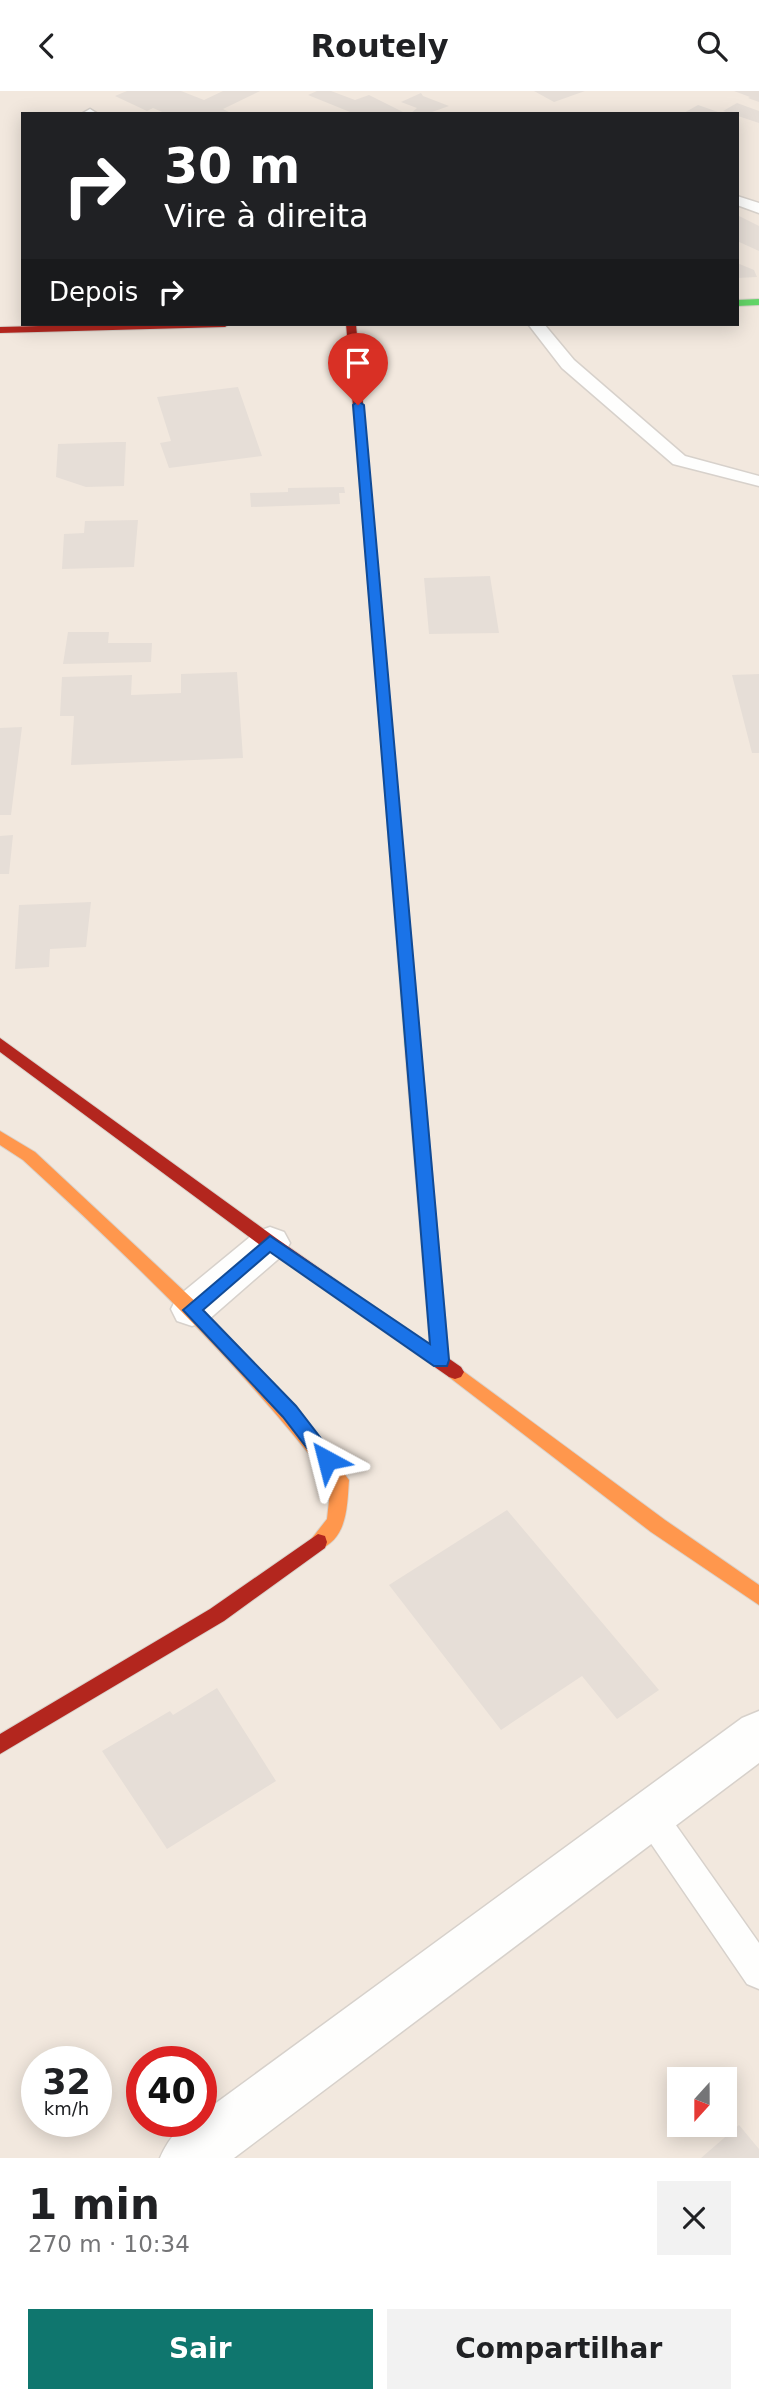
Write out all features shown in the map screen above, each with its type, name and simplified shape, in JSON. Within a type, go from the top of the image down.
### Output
[{"type":"street","points":[[739,303],[759,302]]},
{"type":"street","points":[[0,330],[150,326]]},
{"type":"street","points":[[351,326],[440,1360]]},
{"type":"street","points":[[0,1044],[270,1243],[440,1360],[658,1526],[759,1596]]},
{"type":"street","points":[[0,1137],[29,1156],[192,1310],[289,1411],[340,1480],[337,1522],[315,1545],[217,1615],[0,1745]]},
{"type":"street","points":[[192,1310],[270,1243]]},
{"type":"street","points":[[188,2158],[759,1734]]},
{"type":"lane","points":[[739,201],[759,208]]},
{"type":"lane","points":[[538,326],[568,364],[679,460],[759,481]]},
{"type":"lane","points":[[650,1815],[759,1972]]},
{"type":"shaded area","points":[[0,91],[759,91],[759,2158],[0,2158]]},
{"type":"building","points":[[127,91],[181,91],[204,100],[223,91],[260,91],[223,109],[229,112],[162,112],[153,108],[147,111],[115,96]]},
{"type":"building","points":[[317,91],[331,91],[355,100],[369,95],[403,112],[350,112],[308,95]]},
{"type":"building","points":[[534,91],[585,91],[554,102]]},
{"type":"building","points":[[734,91],[759,91],[759,102],[748,98],[750,97]]},
{"type":"building","points":[[421,93],[449,106],[432,112],[412,112],[417,108],[401,102]]},
{"type":"building","points":[[737,103],[759,111],[759,123],[739,116],[739,112],[723,111]]},
{"type":"building","points":[[698,105],[718,112],[686,112]]},
{"type":"building","points":[[739,216],[759,226],[759,251],[739,242]]},
{"type":"building","points":[[739,264],[754,270],[757,277],[739,278]]},
{"type":"building","points":[[238,387],[262,456],[169,468],[160,443],[171,441],[157,397]]},
{"type":"building","points":[[126,442],[124,486],[86,487],[56,477],[58,444]]},
{"type":"building","points":[[344,487],[345,493],[339,493],[340,504],[251,507],[250,493],[288,492],[288,488]]},
{"type":"building","points":[[138,520],[134,567],[62,569],[64,534],[84,533],[85,521]]},
{"type":"building","points":[[490,576],[499,633],[429,634],[424,578]]},
{"type":"building","points":[[68,632],[109,632],[108,643],[152,643],[151,662],[63,664]]},
{"type":"building","points":[[237,672],[243,758],[71,765],[74,716],[60,716],[62,677],[132,675],[131,695],[181,693],[181,674]]},
{"type":"building","points":[[759,674],[759,753],[752,753],[732,675]]},
{"type":"building","points":[[22,727],[11,815],[0,815],[0,728]]},
{"type":"building","points":[[13,835],[9,874],[0,874],[0,836]]},
{"type":"building","points":[[91,902],[86,947],[50,949],[49,967],[15,969],[19,905]]},
{"type":"building","points":[[507,1510],[659,1690],[617,1719],[582,1676],[501,1730],[389,1585]]},
{"type":"building","points":[[217,1688],[276,1781],[167,1849],[102,1751],[170,1711],[173,1715]]},
{"type":"building","points":[[739,2125],[759,2149],[759,2158],[701,2158],[725,2137],[737,2137]]},
{"type":"traffic: fast","points":[[739,303],[759,302]]},
{"type":"traffic: fast","points":[[384,705],[413,1048]]},
{"type":"traffic: slow","points":[[413,1048],[440,1360]]},
{"type":"traffic: slow","points":[[0,1137],[29,1156],[153,1271],[232,1350],[306,1435],[340,1480],[336,1522],[318,1542]]},
{"type":"traffic: slow","points":[[455,1372],[658,1526],[759,1596]]},
{"type":"traffic: jam","points":[[0,330],[150,326]]},
{"type":"traffic: jam","points":[[351,326],[384,705]]},
{"type":"traffic: jam","points":[[0,1044],[270,1243],[455,1372]]},
{"type":"traffic: jam","points":[[0,1745],[217,1615],[318,1542]]},
{"type":"route","points":[[327,1460],[289,1411],[192,1310],[237,1268],[270,1243],[440,1360],[358,405]]}]
